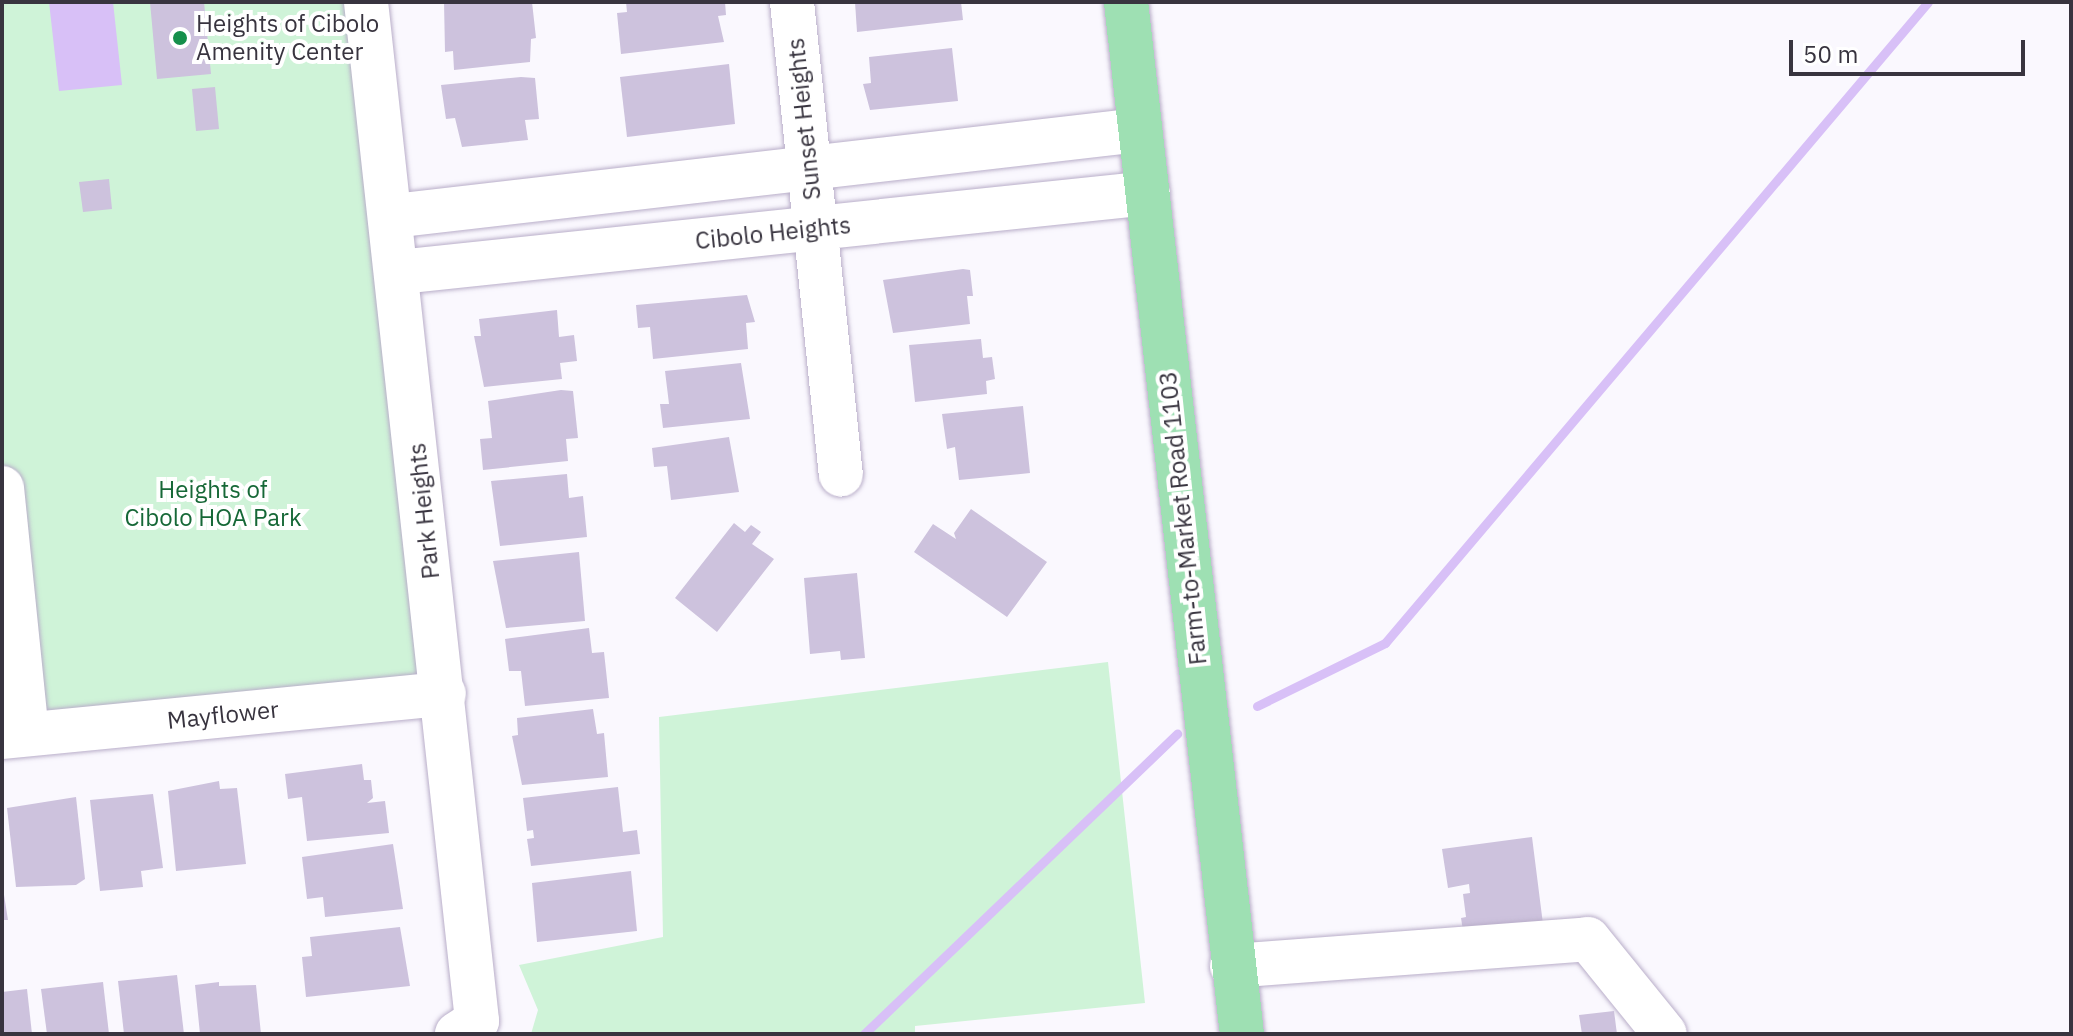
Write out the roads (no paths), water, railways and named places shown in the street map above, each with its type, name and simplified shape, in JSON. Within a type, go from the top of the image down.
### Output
[{"type":"main road","name":"Farm-to-Market Road 1103","points":[[1126,2],[1242,1034]]},
{"type":"street","name":"Park Heights","points":[[366,2],[393,216],[444,694],[467,1027]]},
{"type":"street","name":"Sunset Heights","points":[[792,2],[841,474]]},
{"type":"street","points":[[393,216],[1140,130]]},
{"type":"street","name":"Cibolo Heights","points":[[399,272],[1148,193]]},
{"type":"street","points":[[2,488],[15,736]]},
{"type":"street","name":"Mayflower","points":[[15,736],[444,694]]},
{"type":"street","points":[[1232,966],[1588,939],[1665,1034]]},
{"type":"waterway","points":[[1257,706],[1385,643],[1928,2]]},
{"type":"waterway","points":[[864,1034],[1177,734]]},
{"type":"place","name":"Heights of Cibolo Amenity Center","points":[[180,38]]},
{"type":"park label","name":"Heights of Cibolo HOA Park","points":[[213,504]]}]
